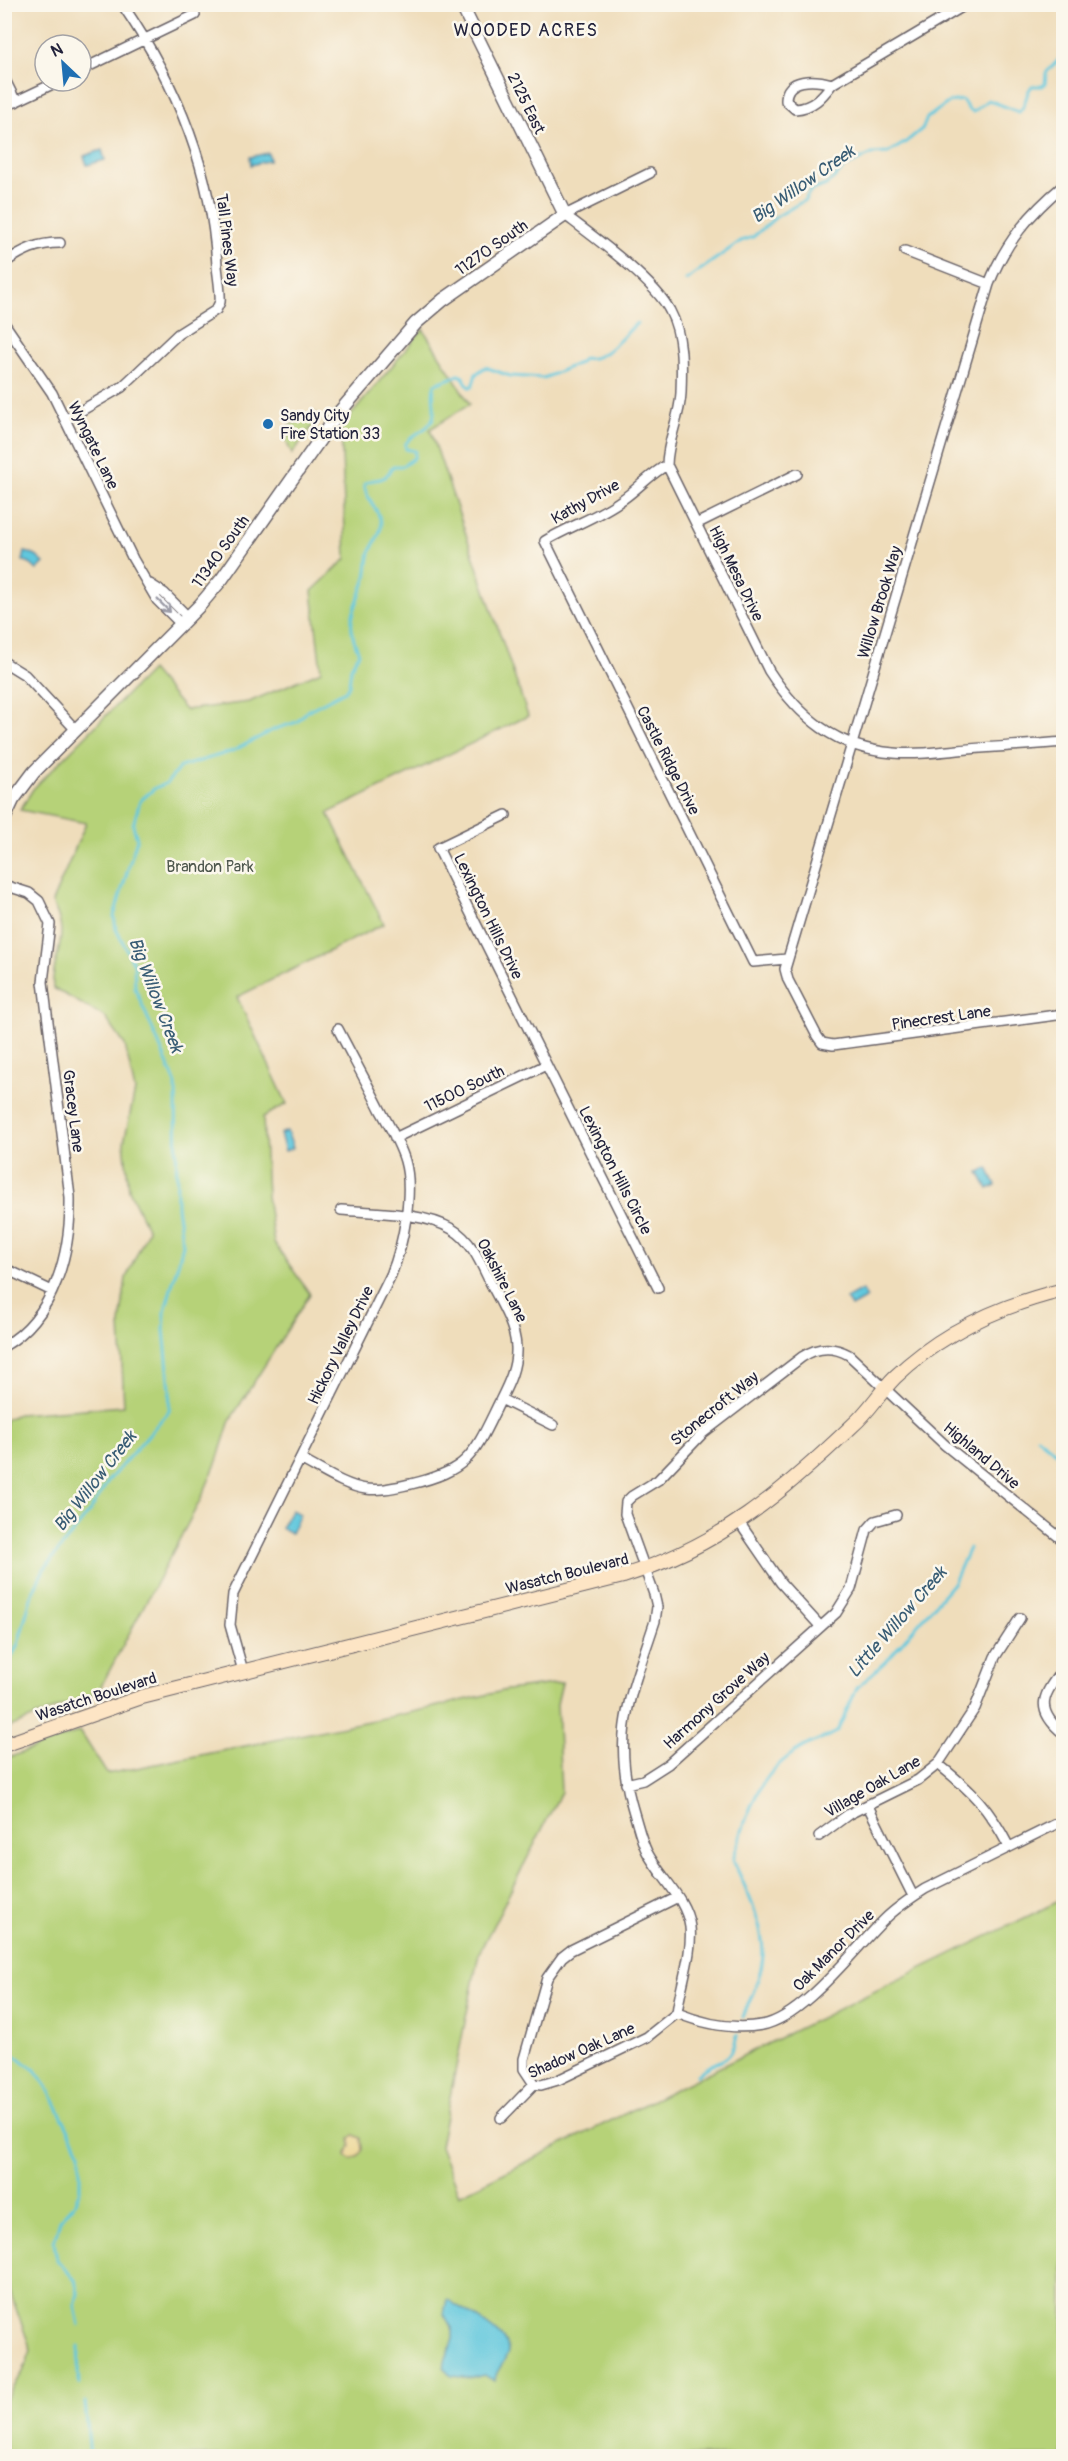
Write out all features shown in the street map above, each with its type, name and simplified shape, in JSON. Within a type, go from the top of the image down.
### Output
[{"type":"main road","name":"Wasatch Boulevard","points":[[4,1745],[123,1702],[645,1569],[696,1548],[739,1522],[806,1469],[856,1423],[884,1389],[928,1350],[972,1323],[1023,1301],[1064,1290]]},
{"type":"street","name":"Tall Pines Way","points":[[64,420],[122,387],[178,334],[216,310],[220,302],[212,216],[198,157],[181,111],[146,38],[122,4]]},
{"type":"street","name":"2125 East","points":[[461,4],[566,215]]},
{"type":"street","points":[[832,84],[820,80],[798,83],[789,88],[786,101],[795,109],[808,106],[823,96],[832,84],[967,4]]},
{"type":"street","points":[[93,64],[195,15]]},
{"type":"street","points":[[4,78],[16,102]]},
{"type":"street","points":[[4,107],[34,93]]},
{"type":"street","name":"11270 South","points":[[371,375],[429,311],[566,215],[650,172]]},
{"type":"street","name":"Willow Brook Way","points":[[822,1043],[788,980],[785,969],[787,959],[989,284],[1010,242],[1044,201],[1064,184]]},
{"type":"street","points":[[566,215],[649,284],[662,298],[671,313],[679,339],[681,394],[667,452],[667,465]]},
{"type":"street","points":[[4,263],[24,250],[43,243],[60,243]]},
{"type":"street","points":[[905,251],[989,284]]},
{"type":"street","name":"Wyngate Lane","points":[[4,323],[43,378],[133,559],[157,600],[186,621]]},
{"type":"street","name":"11340 South","points":[[4,819],[22,786],[186,621],[222,579],[321,436],[371,375]]},
{"type":"street","name":"High Mesa Drive","points":[[667,465],[769,671],[783,692],[814,724],[853,744],[895,753],[1064,742]]},
{"type":"street","name":"Kathy Drive","points":[[545,541],[624,499],[655,472],[667,465]]},
{"type":"street","points":[[696,524],[797,474]]},
{"type":"street","name":"Castle Ridge Drive","points":[[545,541],[753,962],[787,959]]},
{"type":"street","points":[[4,662],[25,675],[76,730]]},
{"type":"street","name":"Lexington Hills Drive","points":[[506,815],[438,848],[546,1065]]},
{"type":"street","name":"Gracey Lane","points":[[4,885],[29,893],[39,901],[50,924],[43,982],[70,1197],[70,1217],[63,1262],[52,1291],[34,1322],[22,1334],[4,1346]]},
{"type":"street","name":"Pinecrest Lane","points":[[822,1043],[833,1045],[862,1042],[1064,1014]]},
{"type":"street","name":"Hickory Valley Drive","points":[[243,1671],[230,1625],[233,1594],[398,1260],[405,1216],[408,1177],[406,1163],[338,1029]]},
{"type":"street","name":"11500 South","points":[[395,1138],[546,1065]]},
{"type":"street","name":"Lexington Hills Circle","points":[[546,1065],[658,1288]]},
{"type":"street","name":"Oakshire Lane","points":[[300,1459],[363,1489],[392,1488],[435,1478],[461,1466],[479,1443],[513,1373],[516,1345],[508,1318],[476,1254],[466,1240],[454,1230],[440,1223],[405,1216],[341,1210]]},
{"type":"street","points":[[4,1268],[52,1291]]},
{"type":"street","name":"Stonecroft Way","points":[[645,1569],[625,1514],[625,1506],[629,1499],[658,1480],[703,1433],[802,1357],[820,1349],[840,1350],[849,1355],[884,1389]]},
{"type":"street","name":"Highland Drive","points":[[884,1389],[945,1445],[1064,1541]]},
{"type":"street","points":[[501,1399],[553,1425]]},
{"type":"street","name":"Harmony Grove Way","points":[[626,1784],[643,1780],[663,1768],[820,1626],[845,1601],[851,1590],[867,1530],[875,1521],[896,1515]]},
{"type":"street","points":[[739,1522],[781,1583],[820,1626]]},
{"type":"street","points":[[645,1569],[656,1600],[656,1614],[624,1723],[623,1761],[626,1784],[646,1849],[659,1873],[678,1897],[687,1915],[690,1934],[677,2013]]},
{"type":"street","points":[[938,1764],[975,1708],[995,1657],[1020,1618]]},
{"type":"street","points":[[1064,1668],[1043,1699],[1047,1718],[1064,1734]]},
{"type":"street","name":"Village Oak Lane","points":[[819,1836],[849,1814],[918,1780],[938,1764],[981,1801],[1009,1847]]},
{"type":"street","points":[[868,1806],[913,1896]]},
{"type":"street","name":"Oak Manor Drive","points":[[677,2013],[703,2024],[733,2026],[763,2025],[782,2018],[814,1993],[886,1917],[913,1896],[1064,1820]]},
{"type":"street","points":[[534,2084],[524,2069],[524,2059],[548,1978],[554,1966],[571,1950],[678,1897]]},
{"type":"street","name":"Shadow Oak Lane","points":[[501,2118],[534,2084],[549,2084],[647,2037],[677,2013]]},
{"type":"green space","name":"Brandon Park","points":[[423,329],[470,404],[430,429],[528,716],[328,813],[384,924],[237,997],[287,1104],[263,1117],[267,1196],[274,1243],[310,1294],[230,1420],[217,1461],[201,1499],[98,1692],[5,1729],[5,1420],[18,1414],[124,1406],[120,1324],[126,1278],[148,1230],[129,1190],[124,1142],[135,1091],[125,1045],[105,1017],[53,988],[61,930],[52,902],[86,823],[20,810],[33,789],[151,670],[185,710],[249,702],[321,671],[312,591],[346,559],[341,427]]},
{"type":"green space","points":[[316,413],[318,419],[292,454],[285,439],[291,435],[288,426]]},
{"type":"green space","points":[[562,1683],[557,1704],[561,1792],[479,1953],[440,2146],[459,2195],[1063,1899],[1063,2456],[5,2456],[5,2399],[23,2372],[31,2350],[5,2278],[5,1759],[80,1731],[107,1774],[413,1712],[507,1690]]},
{"type":"sand","points":[[354,2135],[361,2138],[362,2150],[359,2156],[351,2160],[346,2155],[351,2146],[350,2138]]},
{"type":"water","points":[[102,150],[105,160],[87,165],[84,156]]},
{"type":"water","points":[[268,153],[270,160],[251,165],[250,157]]},
{"type":"water","points":[[25,552],[34,554],[44,563],[37,570],[28,562],[23,561]]},
{"type":"water","points":[[287,1131],[293,1148],[285,1151],[280,1134]]},
{"type":"water","points":[[988,1168],[996,1185],[988,1189],[979,1172]]},
{"type":"water","points":[[862,1290],[867,1298],[851,1307],[846,1299]]},
{"type":"water","points":[[291,1510],[300,1514],[291,1533],[281,1528]]},
{"type":"water","points":[[447,2299],[493,2329],[506,2344],[507,2355],[495,2381],[484,2375],[472,2378],[452,2376],[443,2367],[453,2339],[453,2330],[444,2314]]},
{"type":"waterway","name":"Big Willow Creek","points":[[686,280],[741,241],[753,237],[776,217],[805,200],[810,191],[826,185],[847,166],[872,154],[888,153],[906,142],[923,128],[927,118],[949,102],[962,100],[973,112],[988,100],[1019,112],[1032,86],[1045,84],[1046,73],[1064,54]]},
{"type":"waterway","name":"Big Willow Creek","points":[[4,1673],[18,1644],[32,1594],[44,1569],[90,1511],[109,1480],[169,1411],[170,1390],[164,1330],[165,1311],[183,1245],[177,1207],[176,1084],[135,988],[134,964],[116,929],[114,916],[137,839],[133,825],[140,801],[155,788],[167,783],[180,767],[233,751],[275,729],[297,722],[307,711],[345,691],[349,685],[351,667],[359,653],[352,632],[353,616],[366,578],[370,553],[381,527],[379,516],[367,495],[364,484],[382,479],[393,466],[403,466],[414,458],[415,451],[406,449],[405,445],[431,423],[435,384],[459,375],[469,387],[472,387],[476,374],[485,367],[510,376],[544,378],[579,363],[584,358],[599,356],[606,352],[637,323]]},
{"type":"waterway","name":"Little Willow Creek","points":[[1037,1437],[1064,1458]]},
{"type":"waterway","name":"Little Willow Creek","points":[[743,2017],[756,1986],[763,1954],[760,1930],[753,1906],[733,1860],[744,1824],[758,1792],[767,1778],[793,1753],[837,1732],[857,1688],[888,1659],[954,1582],[969,1548]]},
{"type":"waterway","name":"Little Willow Creek","points":[[697,2075],[726,2058],[731,2053],[737,2035]]},
{"type":"waterway","name":"Big Willow Creek","points":[[4,2048],[35,2070],[47,2087],[80,2152],[80,2190],[73,2206],[60,2220],[54,2242],[57,2260],[75,2280],[78,2293],[75,2306],[79,2325]]},
{"type":"waterway","name":"Big Willow Creek","points":[[79,2346],[80,2384]]},
{"type":"waterway","name":"Big Willow Creek","points":[[85,2402],[90,2456]]},
{"type":"place","name":"Sandy City Fire Station 33","points":[[268,424]]},
{"type":"district","name":"WOODED ACRES","points":[[526,30]]}]
